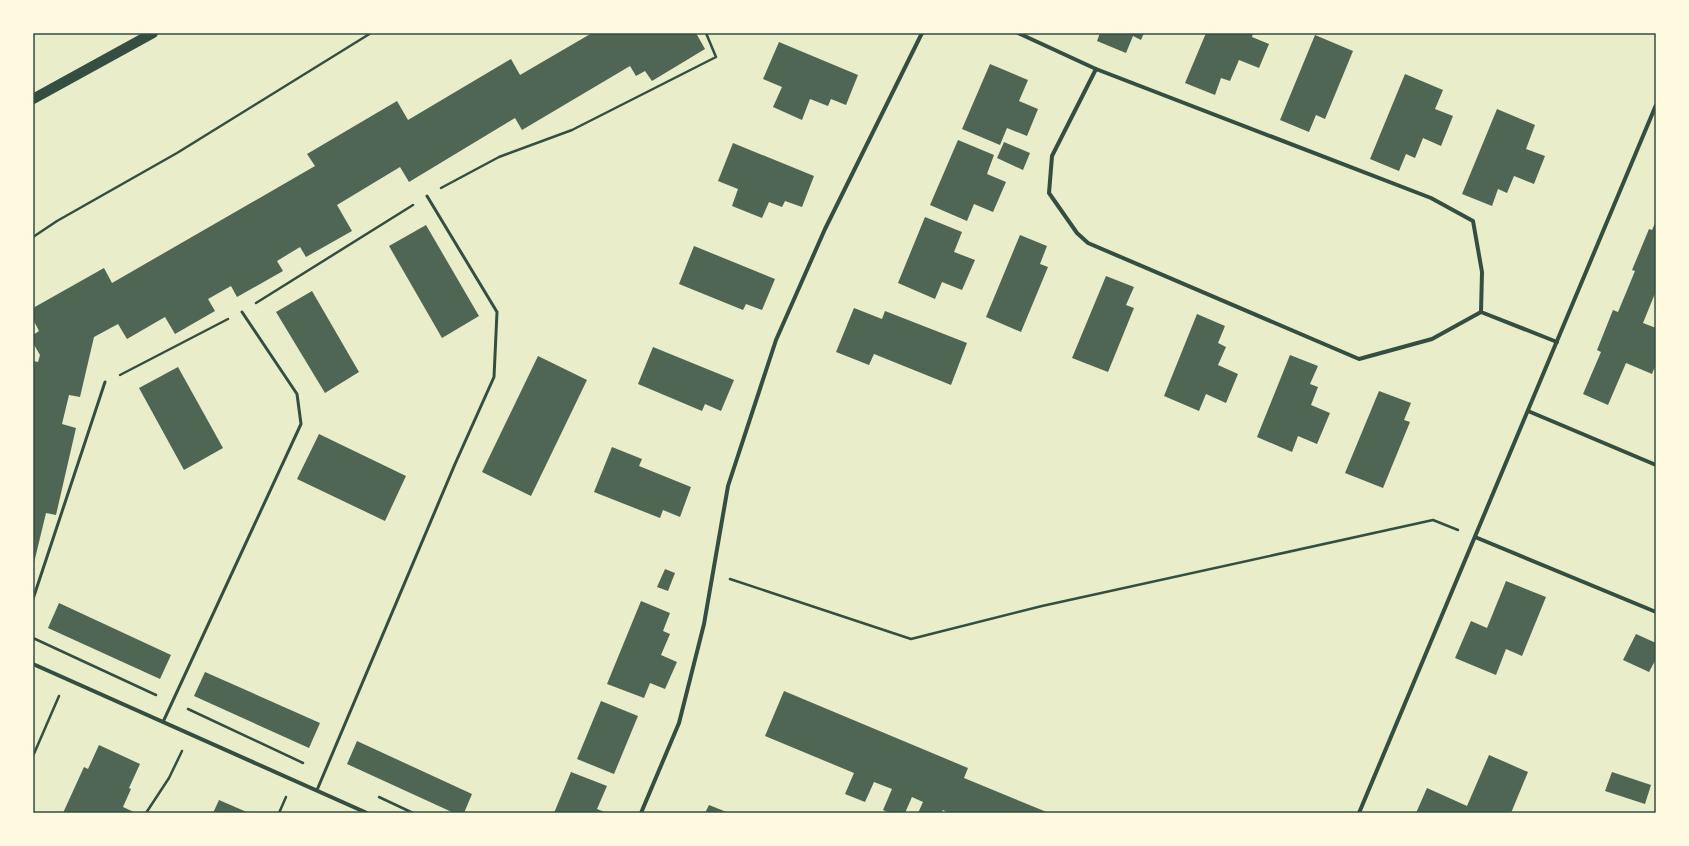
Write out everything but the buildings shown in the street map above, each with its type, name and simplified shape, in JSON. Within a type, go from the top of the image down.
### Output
[{"type":"main road","points":[[33,99],[153,33]]},
{"type":"street","points":[[641,813],[679,723],[704,624],[728,486],[776,340],[842,195],[922,33]]},
{"type":"street","points":[[1018,33],[1096,69],[1431,198],[1473,221],[1482,272],[1481,312]]},
{"type":"street","points":[[1096,69],[1052,156],[1049,193],[1077,232],[1088,243],[1359,359],[1432,339],[1481,312]]},
{"type":"street","points":[[1358,813],[1656,105]]},
{"type":"street","points":[[1481,312],[1557,342]]},
{"type":"street","points":[[1528,411],[1656,465]]},
{"type":"street","points":[[1475,536],[1656,612]]},
{"type":"street","points":[[33,664],[367,813]]},
{"type":"lane","points":[[316,790],[325,772],[452,471],[494,377],[497,312],[427,196]]},
{"type":"lane","points":[[163,722],[301,424],[297,394],[242,312]]},
{"type":"lane","points":[[33,599],[105,382]]},
{"type":"path","points":[[33,237],[57,221],[177,153],[371,33]]},
{"type":"path","points":[[713,574],[911,639],[1042,606],[1433,520],[1475,536]]},
{"type":"path","points":[[33,638],[325,772]]},
{"type":"path","points":[[33,756],[66,679]]},
{"type":"path","points":[[146,813],[169,778],[190,734]]},
{"type":"path","points":[[372,794],[413,813]]}]
